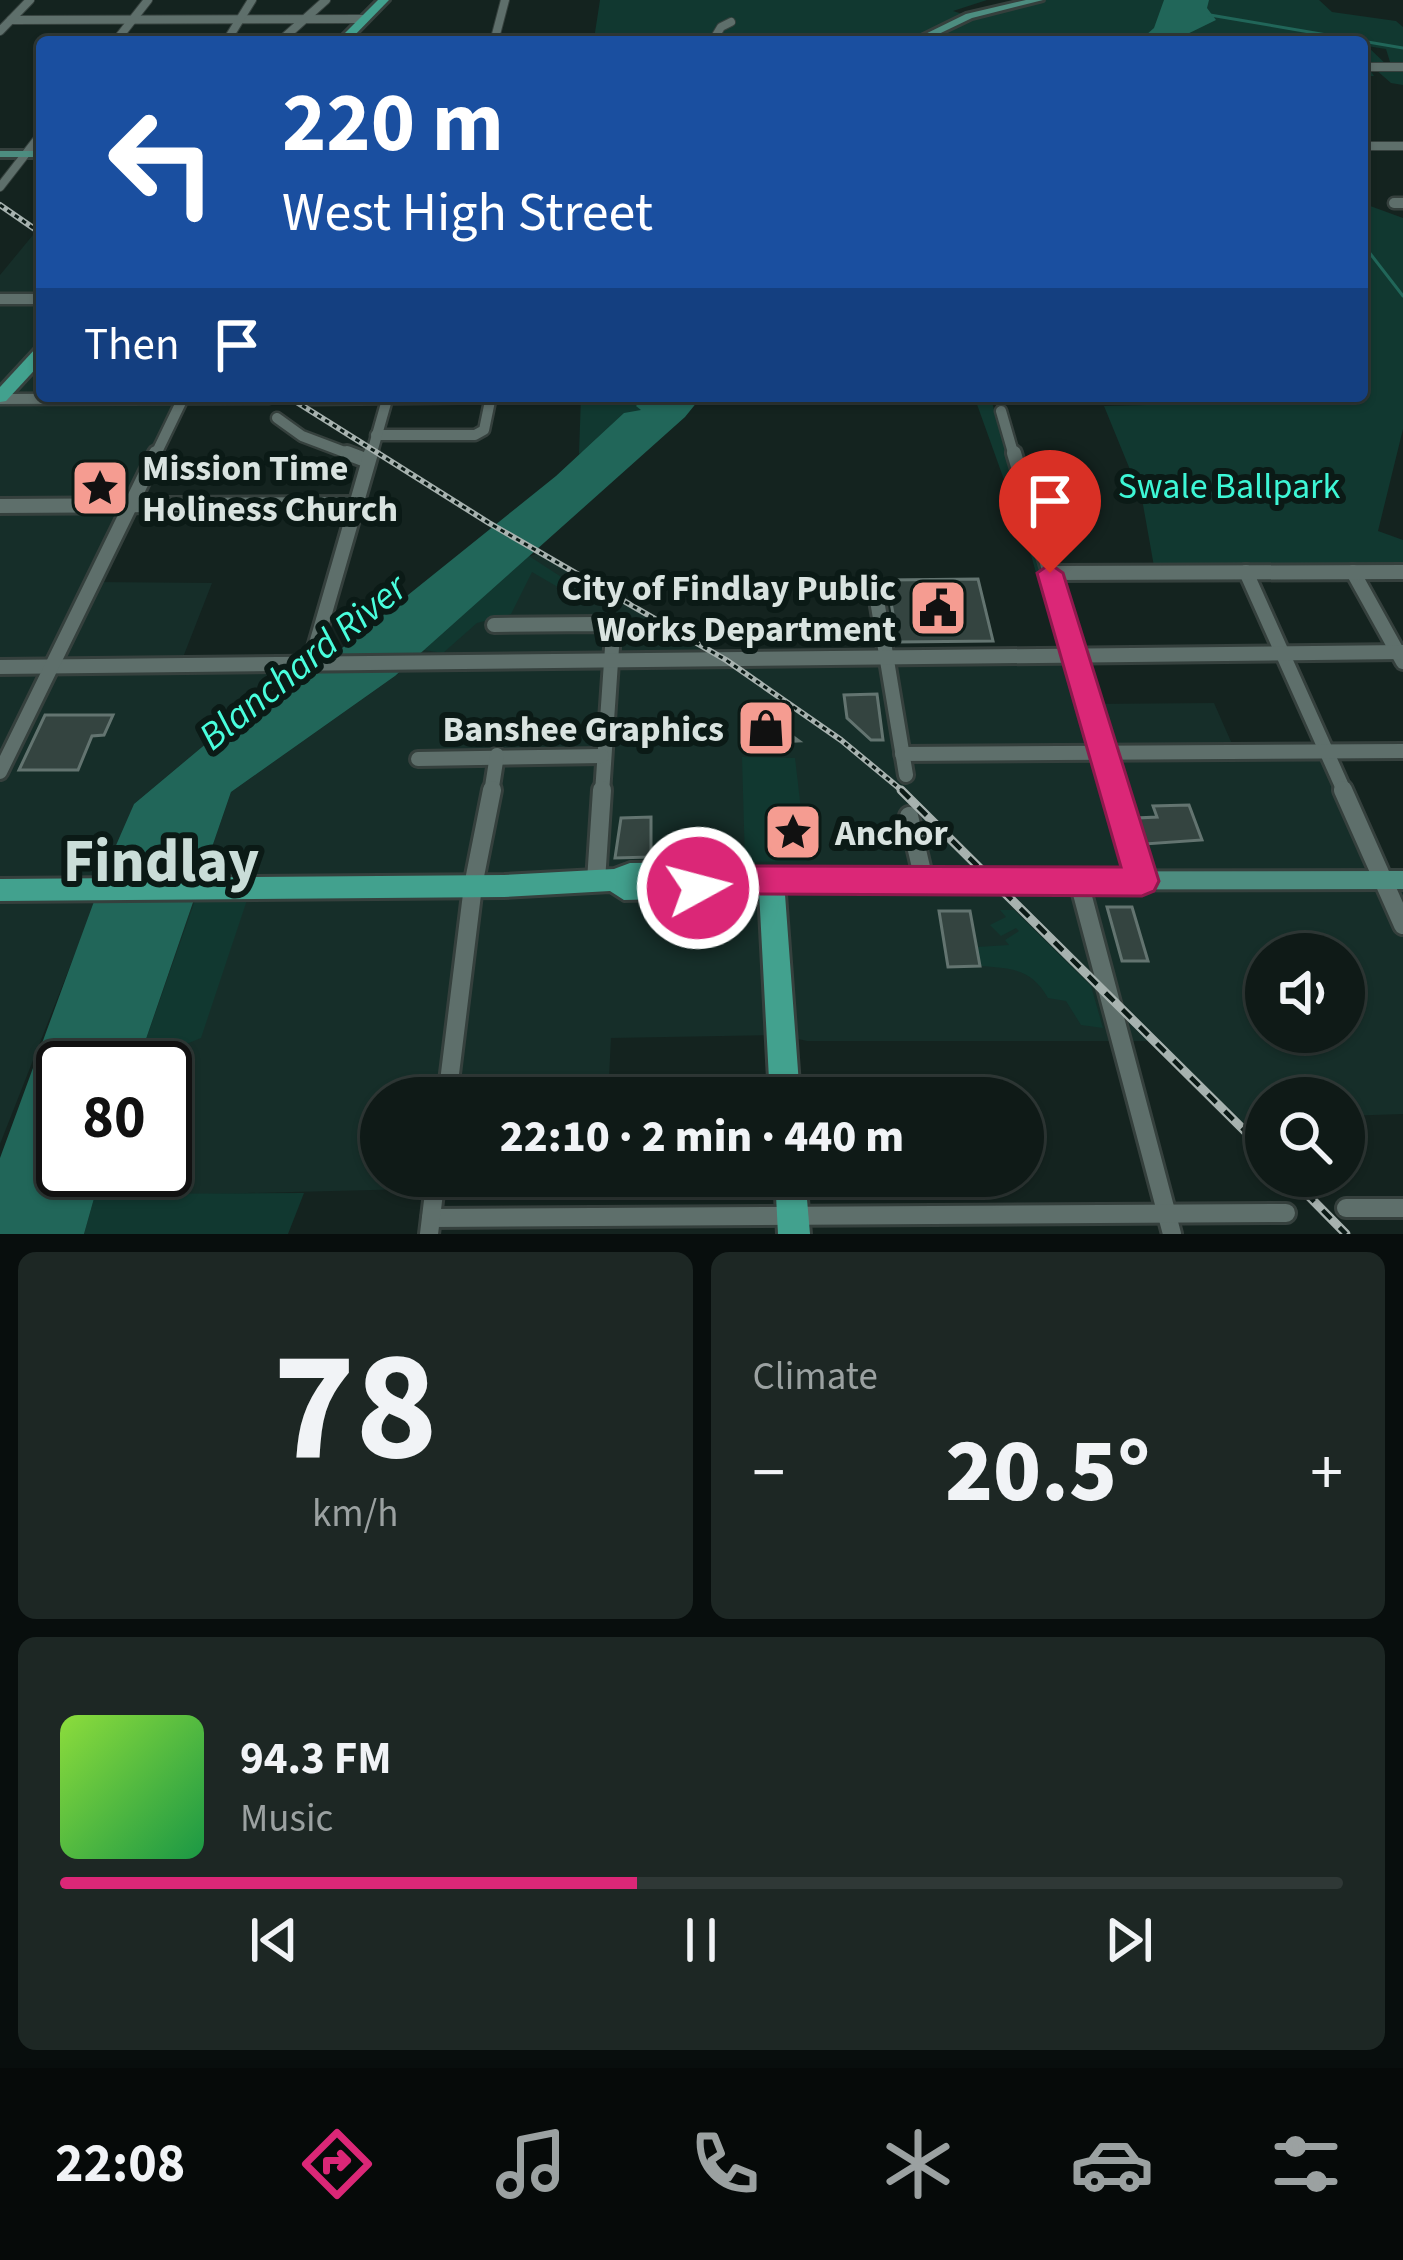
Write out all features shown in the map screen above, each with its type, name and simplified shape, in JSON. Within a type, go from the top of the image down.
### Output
[{"type":"highway","points":[[348,36],[384,0]]},
{"type":"highway","points":[[0,398],[36,359]]},
{"type":"highway","points":[[0,890],[606,881],[624,889],[735,888],[758,880],[782,1077]]},
{"type":"main road","points":[[927,36],[969,16],[1038,0]]},
{"type":"main road","points":[[0,154],[36,154]]},
{"type":"main road","points":[[758,880],[1394,880]]},
{"type":"street","points":[[0,31],[30,0]]},
{"type":"street","points":[[120,36],[148,0]]},
{"type":"street","points":[[230,36],[252,0]]},
{"type":"street","points":[[286,36],[326,0]]},
{"type":"street","points":[[496,36],[505,0]]},
{"type":"street","points":[[11,20],[364,19]]},
{"type":"street","points":[[716,36],[730,22]]},
{"type":"street","points":[[1368,67],[1403,67]]},
{"type":"street","points":[[0,187],[36,140]]},
{"type":"street","points":[[1368,146],[1403,146]]},
{"type":"street","points":[[0,299],[36,299]]},
{"type":"street","points":[[0,398],[36,398]]},
{"type":"street","points":[[0,772],[182,402]]},
{"type":"street","points":[[310,665],[386,402]]},
{"type":"street","points":[[376,435],[475,435],[484,430],[490,402]]},
{"type":"street","points":[[1000,410],[1142,881]]},
{"type":"street","points":[[277,418],[302,436],[368,461]]},
{"type":"street","points":[[0,506],[356,504]]},
{"type":"street","points":[[1246,572],[1327,752],[1394,880],[1403,925]]},
{"type":"street","points":[[1353,572],[1401,655]]},
{"type":"street","points":[[1050,573],[1403,572]]},
{"type":"street","points":[[875,588],[906,775]]},
{"type":"street","points":[[494,625],[598,624],[611,629],[602,755],[606,881]]},
{"type":"street","points":[[0,667],[611,664],[1074,654],[1401,655]]},
{"type":"street","points":[[902,754],[1403,751]]},
{"type":"street","points":[[450,1077],[473,886],[482,859],[497,754]]},
{"type":"street","points":[[418,759],[602,755]]},
{"type":"street","points":[[909,816],[924,880]]},
{"type":"street","points":[[1079,883],[1170,1224]]},
{"type":"street","points":[[1346,1208],[1403,1208]]},
{"type":"street","points":[[430,1226],[1170,1224],[1286,1213]]},
{"type":"shaded area","points":[[1164,0],[1209,0],[1207,8],[1216,20],[1183,36],[1145,36],[1154,28]]},
{"type":"shaded area","points":[[36,231],[36,402],[182,402],[94,582],[212,583],[180,665],[324,665],[214,737],[134,804],[41,1041],[36,1041],[36,1053],[0,1144],[0,275]]},
{"type":"shaded area","name":"Blanchard River","points":[[640,402],[697,402],[395,676],[231,792],[145,1041],[43,1041],[134,804],[214,737],[306,677],[556,476],[624,413],[641,410],[636,406]]},
{"type":"shaded area","points":[[541,553],[726,660],[1074,654],[1089,704],[1214,703],[1236,753],[1327,751],[1384,880],[1403,880],[1403,1114],[1365,1115],[1365,1077],[1245,1077],[1245,1130],[1158,1041],[807,1041],[781,1035],[611,1038],[609,1077],[360,1077],[360,1190],[192,1195],[192,1041],[145,1041],[231,792],[395,676],[529,556]]},
{"type":"shaded area","name":"Blanchard River","points":[[36,1060],[36,1197],[94,1197],[84,1234],[0,1234],[0,1158]]},
{"type":"green space","points":[[600,0],[987,0],[953,11],[969,16],[1040,0],[1319,0],[1332,12],[1396,21],[1403,27],[1403,62],[1390,62],[1386,49],[1368,46],[1368,36],[594,36]]},
{"type":"green space","points":[[1368,47],[1389,67],[1403,67],[1403,85],[1370,70],[1374,76],[1368,76]]},
{"type":"green space","name":"Swale Ballpark","points":[[1368,205],[1403,218],[1403,429],[1378,531],[1403,540],[1403,572],[1155,572],[1142,499],[1104,406],[1368,402]]},
{"type":"green space","points":[[581,402],[677,402],[579,454]]},
{"type":"green space","points":[[976,402],[992,402],[1068,654],[1059,654],[1031,555]]},
{"type":"green space","points":[[529,556],[606,606],[575,597],[532,572],[511,614],[477,623],[443,653],[424,650]]},
{"type":"green space","points":[[742,757],[795,758],[807,861],[745,862]]},
{"type":"green space","points":[[251,888],[201,1038],[146,1041],[198,892]]},
{"type":"green space","points":[[1000,910],[1014,910],[1091,986],[1103,1028],[1081,1025],[1066,1001],[1048,998],[1028,976],[980,966],[977,947],[1009,945],[1005,940],[1019,931],[1016,928],[1001,936],[990,925],[1006,917]]},
{"type":"green space","points":[[304,1193],[288,1234],[84,1234],[94,1197]]},
{"type":"building","name":"City of Findlay Public Works Department","points":[[978,579],[993,641],[898,642],[887,580]]},
{"type":"building","points":[[877,694],[883,740],[871,740],[847,718],[844,695]]},
{"type":"building","points":[[45,715],[113,715],[104,735],[92,736],[78,770],[19,770]]},
{"type":"building","name":"Banshee Graphics","points":[[750,720],[770,720],[799,741],[752,743]]},
{"type":"building","points":[[1189,805],[1202,840],[1145,844],[1137,818],[1157,817],[1153,806]]},
{"type":"building","points":[[651,817],[651,857],[615,858],[621,818]]},
{"type":"building","points":[[1107,907],[1132,907],[1148,961],[1122,961]]},
{"type":"building","points":[[939,911],[970,911],[980,966],[948,967]]},
{"type":"waterway","points":[[1210,15],[1333,36]]},
{"type":"waterway","points":[[1368,42],[1403,48]]},
{"type":"waterway","points":[[1368,251],[1403,296]]},
{"type":"railway","points":[[0,205],[36,230]]},
{"type":"railway","points":[[297,402],[489,523],[726,660],[841,740],[905,793]]},
{"type":"railway","points":[[901,790],[1245,1131]]},
{"type":"railway","points":[[1310,1197],[1346,1234]]},
{"type":"place","name":"Mission Time Holiness Church","points":[[100,488]]},
{"type":"place","name":"City of Findlay Public Works Department","points":[[938,608]]},
{"type":"place","name":"Banshee Graphics","points":[[766,728]]},
{"type":"place","name":"Anchor","points":[[793,832]]},
{"type":"district","name":"Findlay","points":[[161,860]]},
{"type":"route","points":[[698,888],[735,888],[744,880],[1142,881],[1050,573]]}]
